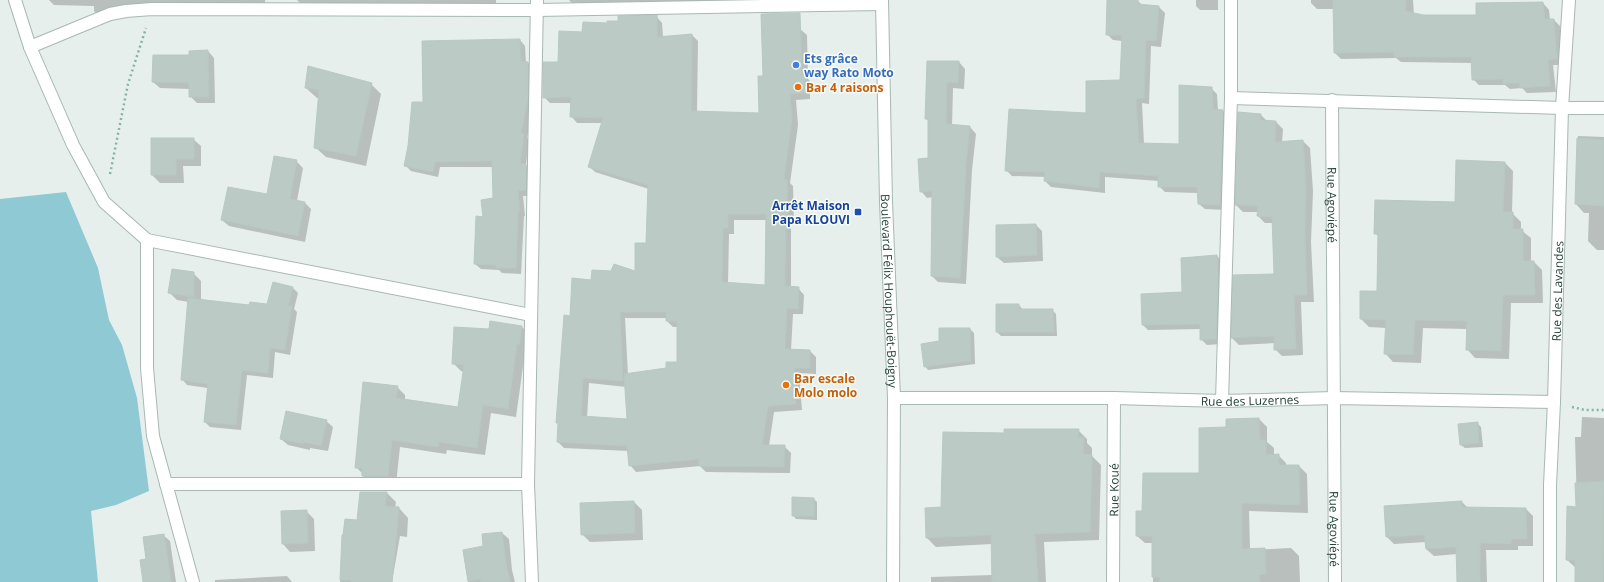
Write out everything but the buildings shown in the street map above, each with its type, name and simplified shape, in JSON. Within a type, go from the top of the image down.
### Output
[{"type":"street","points":[[15,0],[30,47],[73,145],[104,202],[147,240],[531,315]]},
{"type":"street","points":[[1222,401],[1231,98],[1231,0]]},
{"type":"street","name":"Rue des Lavandes","points":[[1550,582],[1550,485],[1554,402],[1562,108],[1569,0]]},
{"type":"street","points":[[30,47],[110,14],[152,9],[276,4],[537,5],[882,2]]},
{"type":"street","name":"Boulevard Félix Houphouët-Boigny","points":[[882,2],[886,202],[894,398],[893,582]]},
{"type":"street","points":[[532,582],[528,484],[537,5]]},
{"type":"street","points":[[1231,98],[1604,108]]},
{"type":"street","name":"Rue Agoviépé","points":[[1332,100],[1335,582]]},
{"type":"street","points":[[147,240],[146,299],[148,383],[153,436],[192,582]]},
{"type":"street","name":"Rue des Luzernes","points":[[894,398],[1114,398],[1222,401],[1334,398],[1554,402]]},
{"type":"street","name":"Rue Koué","points":[[1113,582],[1114,398]]},
{"type":"street","points":[[166,484],[528,484]]},
{"type":"path","points":[[104,202],[128,84],[152,9]]},
{"type":"path","points":[[1554,402],[1585,410],[1604,410]]},
{"type":"water","points":[[66,192],[98,268],[109,320],[122,345],[137,398],[149,491],[116,505],[91,511],[98,582],[0,582],[0,199]]},
{"type":"place","name":"Ets grâce way Rato Moto","points":[[796,65]]},
{"type":"place","name":"Bar 4 raisons","points":[[798,87]]},
{"type":"place","name":"Arrêt Maison Papa KLOUVI","points":[[858,212]]},
{"type":"place","name":"Bar escale Molo molo","points":[[786,385]]}]
